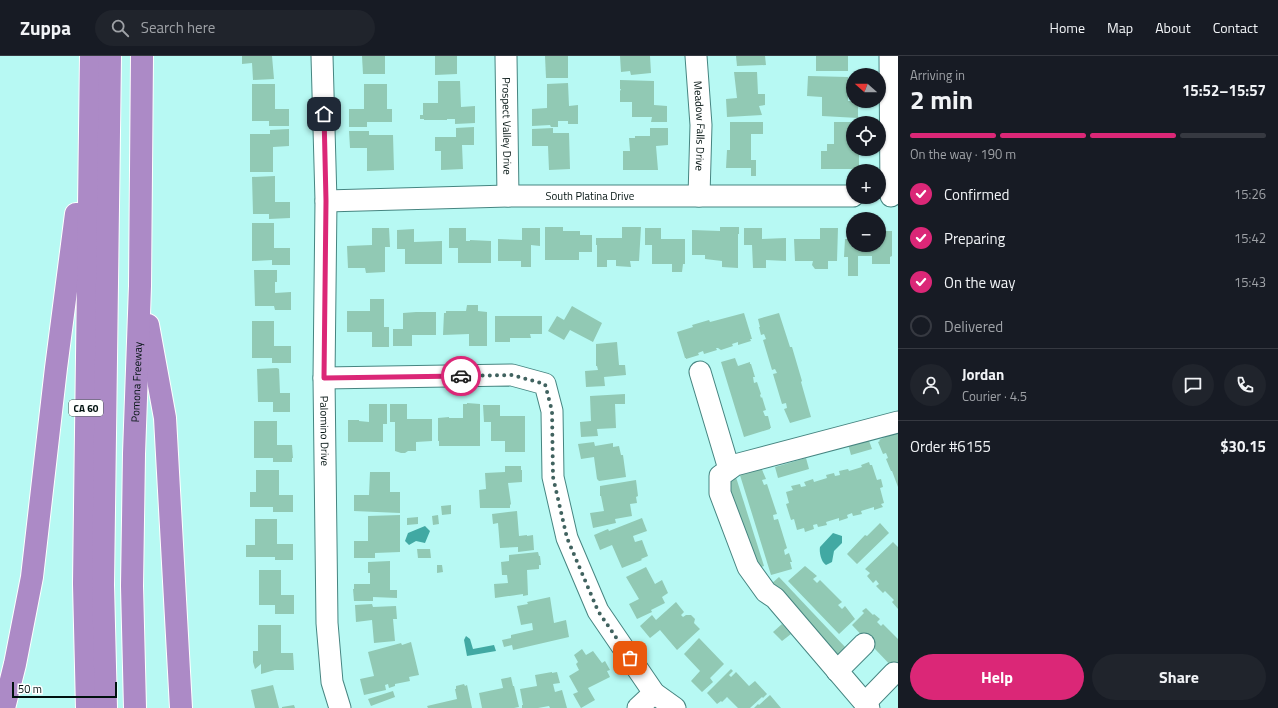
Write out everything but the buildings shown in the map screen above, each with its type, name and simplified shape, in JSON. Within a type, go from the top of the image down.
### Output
[{"type":"highway","name":"CA 60","points":[[87,708],[84,584],[90,56]]},
{"type":"highway","points":[[106,708],[103,585],[110,56]]},
{"type":"highway","points":[[116,708],[114,586],[122,56]]},
{"type":"highway","name":"Pomona Freeway","points":[[135,708],[132,586],[134,454],[140,286],[142,56]]},
{"type":"highway","points":[[4,708],[15,664],[32,576],[56,368],[90,107]]},
{"type":"highway","points":[[140,286],[165,418],[180,708]]},
{"type":"street","name":"Palomino Drive","points":[[322,56],[326,201],[324,378],[327,623],[332,682],[340,708]]},
{"type":"street","name":"Prospect Valley Drive","points":[[506,56],[508,196]]},
{"type":"street","name":"Meadow Falls Drive","points":[[696,56],[701,125],[699,196]]},
{"type":"street","points":[[889,196],[890,56]]},
{"type":"street","name":"South Platina Drive","points":[[326,201],[508,196],[846,196]]},
{"type":"street","points":[[700,372],[729,469]]},
{"type":"street","points":[[324,378],[512,375],[545,384],[552,411],[553,477],[567,538],[598,611],[654,693],[675,708]]},
{"type":"street","points":[[894,673],[867,706],[775,598],[766,592],[748,567],[720,493],[720,476],[735,464],[898,422]]},
{"type":"street","points":[[837,670],[864,644]]},
{"type":"street","points":[[638,708],[654,693]]},
{"type":"water","points":[[425,526],[430,531],[425,543],[416,541],[409,545],[405,541],[408,533]]},
{"type":"water","points":[[833,533],[842,536],[842,543],[834,551],[832,562],[826,565],[821,557],[820,547]]},
{"type":"water","points":[[466,636],[470,639],[473,649],[494,645],[496,651],[467,656],[464,640]]},
{"type":"way so far","points":[[461,376],[512,375],[545,384],[552,411],[553,477],[567,538],[598,611],[630,658]]},
{"type":"route","points":[[324,114],[326,201],[324,378],[461,376]]}]
